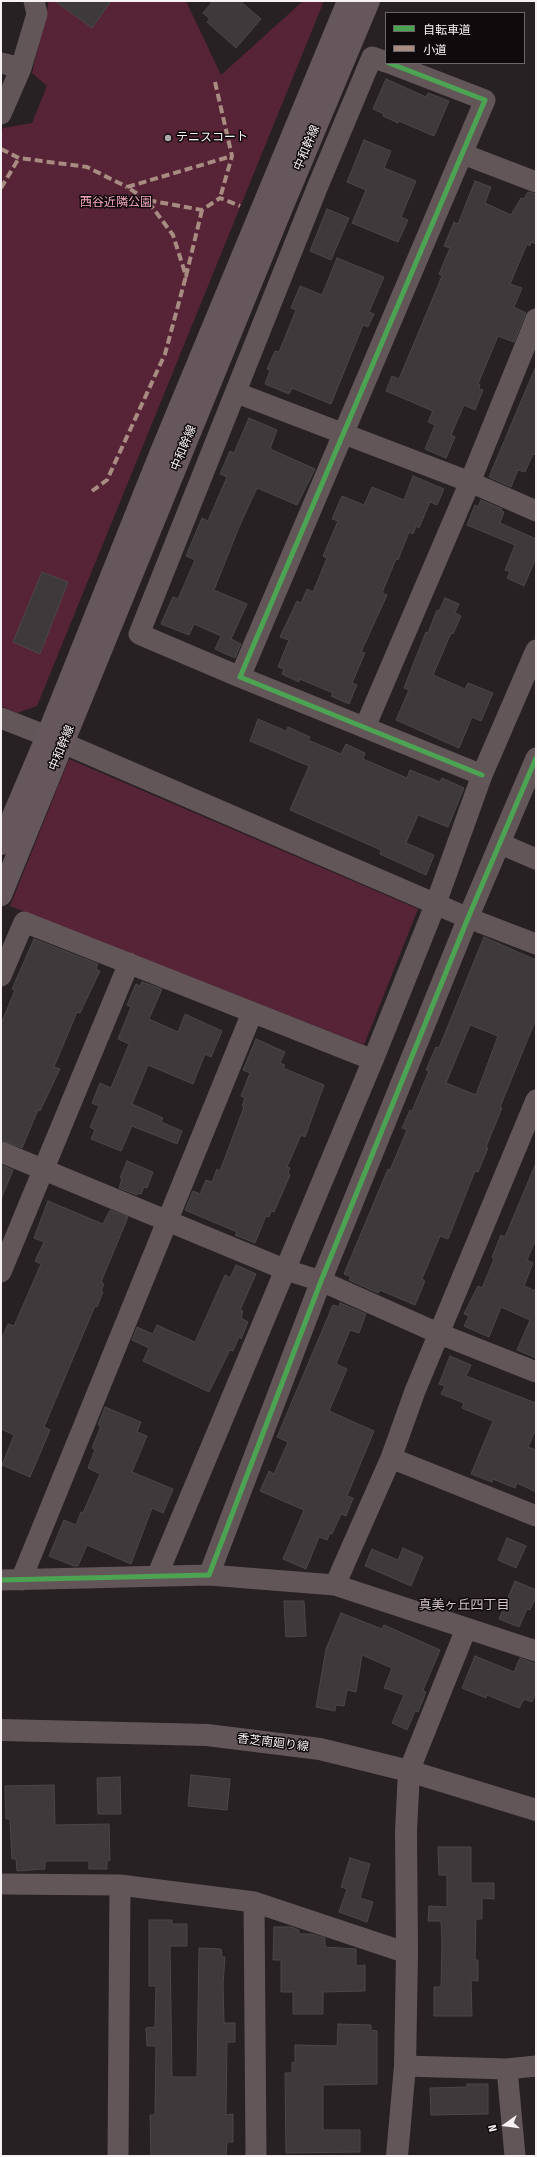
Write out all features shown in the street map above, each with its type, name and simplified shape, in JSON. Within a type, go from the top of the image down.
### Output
[{"type":"main road","name":"中和幹線","points":[[1,895],[55,740],[160,454],[348,1]]},
{"type":"main road","name":"中和幹線","points":[[1,844],[55,740],[369,1]]},
{"type":"street","points":[[1,114],[21,68],[37,14],[34,1]]},
{"type":"street","points":[[385,62],[372,57],[317,188],[237,393],[139,634],[240,677],[482,775]]},
{"type":"street","points":[[1,63],[21,68]]},
{"type":"street","points":[[240,677],[342,433],[486,100],[392,64]]},
{"type":"street","points":[[463,154],[536,182]]},
{"type":"street","points":[[365,727],[470,482],[536,319]]},
{"type":"street","points":[[237,393],[470,482],[536,511]]},
{"type":"street","points":[[157,1576],[373,1060],[436,903],[482,775],[536,650]]},
{"type":"street","points":[[1,718],[468,918],[536,944]]},
{"type":"street","points":[[208,1575],[321,1281],[468,918],[501,844],[536,758]]},
{"type":"street","points":[[501,844],[536,859]]},
{"type":"street","points":[[1,976],[24,922],[373,1060]]},
{"type":"street","points":[[1,1272],[129,963]]},
{"type":"street","points":[[21,1580],[252,1013]]},
{"type":"street","points":[[335,1586],[391,1458],[415,1392],[536,1100]]},
{"type":"street","points":[[1,1152],[286,1270],[321,1281],[440,1334],[536,1372]]},
{"type":"street","points":[[391,1458],[536,1516]]},
{"type":"street","points":[[1,1580],[208,1575],[335,1586],[536,1651]]},
{"type":"street","points":[[398,2156],[405,2066],[407,1953],[406,1831],[409,1771],[466,1629]]},
{"type":"street","name":"香芝南廻り線","points":[[1,1730],[207,1735],[320,1749],[409,1771],[536,1810]]},
{"type":"street","points":[[1,1884],[120,1885],[254,1902],[407,1953]]},
{"type":"street","points":[[118,2156],[120,1885]]},
{"type":"street","points":[[254,1902],[256,2156]]},
{"type":"street","points":[[405,2066],[507,2069],[536,2066]]},
{"type":"street","points":[[507,2069],[515,2156]]},
{"type":"green space","name":"西谷近隣公園","points":[[49,1],[186,1],[221,75],[303,1],[324,1],[37,706],[17,713],[1,706],[1,134],[3,128],[32,123],[47,86],[32,73]]},
{"type":"green space","points":[[69,759],[418,909],[364,1045],[10,906]]},
{"type":"building","points":[[55,1],[111,1],[92,28]]},
{"type":"building","points":[[213,1],[240,1],[261,19],[236,48],[207,22],[210,19],[203,13]]},
{"type":"building","points":[[386,79],[426,97],[428,93],[449,101],[434,136],[399,121],[398,123],[383,116],[384,114],[373,109]]},
{"type":"building","points":[[364,140],[391,151],[384,168],[416,181],[401,217],[408,220],[398,242],[352,223],[366,190],[347,182]]},
{"type":"building","points":[[475,181],[491,187],[485,203],[511,215],[521,198],[524,199],[528,192],[536,194],[536,244],[531,242],[530,246],[527,244],[510,284],[522,288],[514,307],[526,313],[514,342],[498,336],[478,384],[480,385],[479,389],[483,390],[475,410],[464,405],[451,435],[455,437],[446,458],[425,449],[435,425],[428,422],[433,411],[386,391],[392,376],[399,379],[442,276],[439,274],[450,248],[444,246],[454,222],[458,224]]},
{"type":"building","points":[[327,209],[349,218],[331,260],[310,251]]},
{"type":"building","points":[[337,258],[384,277],[369,312],[374,314],[368,327],[363,325],[331,404],[292,388],[289,394],[265,384],[270,370],[267,369],[275,351],[279,352],[296,310],[291,308],[300,286],[322,295]]},
{"type":"building","points":[[536,366],[536,455],[533,454],[525,472],[518,470],[511,487],[489,477]]},
{"type":"building","points":[[249,418],[277,430],[270,449],[315,469],[297,505],[257,488],[239,527],[214,590],[247,604],[231,639],[241,644],[235,658],[215,649],[221,636],[194,624],[189,635],[161,624],[173,597],[178,599],[195,560],[186,556],[202,518],[208,521],[227,477],[220,474],[230,451],[234,453]]},
{"type":"building","points":[[413,476],[444,489],[437,505],[430,502],[419,528],[416,526],[413,534],[409,532],[398,560],[396,559],[382,593],[387,595],[361,652],[365,653],[352,683],[357,685],[349,704],[331,696],[333,693],[300,679],[299,682],[282,674],[284,669],[278,667],[289,640],[280,637],[297,601],[301,603],[307,589],[313,592],[327,558],[323,556],[338,521],[332,519],[342,496],[364,505],[372,487],[404,500]]},
{"type":"building","points":[[481,500],[502,509],[501,511],[504,512],[500,523],[536,539],[536,558],[524,586],[507,578],[510,572],[505,570],[515,545],[467,525],[475,505],[478,507]]},
{"type":"building","points":[[42,572],[68,582],[40,654],[13,642]]},
{"type":"building","points":[[445,598],[459,604],[455,613],[461,616],[453,634],[451,633],[433,675],[465,689],[468,683],[493,693],[481,721],[472,717],[459,748],[396,720],[409,690],[404,688],[426,632],[428,633],[437,610],[439,611]]},
{"type":"building","points":[[258,719],[286,731],[288,727],[310,737],[308,740],[341,754],[346,744],[365,753],[363,759],[407,778],[410,770],[440,782],[442,778],[464,788],[448,827],[418,815],[406,843],[434,855],[426,875],[380,854],[381,850],[290,810],[309,766],[250,741]]},
{"type":"building","points":[[484,937],[536,960],[536,1019],[500,1107],[502,1108],[486,1147],[488,1148],[478,1172],[475,1171],[448,1239],[440,1236],[422,1279],[425,1281],[415,1305],[380,1290],[378,1293],[349,1280],[351,1277],[344,1274],[388,1169],[390,1170],[407,1130],[402,1128],[410,1110],[412,1111],[429,1071],[426,1070],[436,1047],[439,1048]],"holes":[[[470,1025],[498,1036],[476,1095],[446,1083]]]},
{"type":"building","points":[[34,939],[98,964],[96,969],[100,971],[80,1013],[77,1012],[54,1067],[60,1069],[40,1111],[38,1110],[22,1148],[1,1140],[1,1024],[15,990],[12,989]]},
{"type":"building","points":[[142,982],[162,989],[149,1019],[178,1032],[185,1014],[222,1031],[211,1057],[205,1054],[193,1084],[148,1065],[132,1104],[163,1118],[161,1122],[182,1131],[177,1144],[132,1126],[121,1151],[91,1139],[95,1130],[90,1127],[99,1106],[92,1103],[100,1083],[111,1088],[129,1044],[118,1039],[131,1007],[127,1005],[136,984],[140,986]]},
{"type":"building","points":[[256,1039],[285,1052],[280,1063],[285,1065],[283,1068],[324,1085],[305,1137],[301,1135],[287,1167],[290,1168],[288,1173],[290,1175],[274,1212],[271,1211],[269,1217],[266,1216],[255,1243],[235,1235],[237,1232],[185,1210],[193,1191],[200,1194],[206,1180],[212,1182],[217,1169],[220,1171],[244,1107],[242,1106],[245,1098],[241,1096],[250,1073],[243,1070]]},
{"type":"building","points":[[127,1161],[153,1172],[147,1188],[144,1187],[141,1194],[138,1193],[137,1195],[119,1188],[122,1179],[120,1178]]},
{"type":"building","points":[[536,1163],[536,1239],[527,1260],[533,1263],[524,1286],[536,1291],[536,1358],[517,1350],[530,1320],[501,1307],[489,1337],[464,1326],[469,1316],[464,1314],[478,1286],[482,1288],[494,1259],[492,1257],[501,1235],[505,1237]]},
{"type":"building","points":[[1,1165],[13,1170],[1,1199]]},
{"type":"building","points":[[48,1201],[103,1224],[110,1210],[128,1217],[101,1282],[104,1284],[101,1291],[103,1292],[97,1307],[95,1306],[44,1427],[50,1430],[30,1477],[2,1465],[14,1435],[1,1429],[1,1340],[8,1324],[14,1326],[41,1264],[35,1261],[44,1242],[34,1238]]},
{"type":"building","points":[[236,1265],[256,1274],[240,1310],[243,1311],[241,1318],[248,1322],[241,1339],[239,1337],[233,1351],[230,1350],[209,1392],[143,1361],[149,1348],[132,1340],[137,1327],[153,1334],[157,1325],[195,1342],[225,1275],[230,1278]]},
{"type":"building","points":[[340,1303],[366,1314],[359,1333],[350,1330],[336,1364],[347,1369],[329,1411],[374,1431],[347,1496],[353,1498],[346,1516],[341,1514],[332,1534],[330,1533],[327,1540],[319,1537],[306,1569],[283,1559],[304,1510],[260,1491],[269,1471],[274,1474],[288,1442],[277,1437],[333,1305],[339,1307]]},
{"type":"building","points":[[450,1356],[471,1365],[466,1376],[536,1403],[536,1429],[528,1447],[536,1450],[536,1492],[517,1483],[515,1488],[493,1479],[492,1482],[471,1474],[493,1421],[462,1408],[464,1403],[441,1394],[445,1386],[439,1384]]},
{"type":"building","points":[[105,1407],[141,1422],[137,1432],[147,1436],[132,1472],[173,1489],[163,1513],[152,1508],[131,1564],[87,1545],[78,1566],[74,1566],[49,1556],[64,1520],[76,1525],[81,1512],[83,1513],[100,1474],[88,1468],[95,1450],[92,1448],[101,1426],[98,1425]]},
{"type":"building","points":[[507,1538],[526,1546],[516,1568],[498,1560]]},
{"type":"building","points":[[403,1548],[423,1557],[411,1586],[365,1566],[372,1549],[398,1560]]},
{"type":"building","points":[[515,1581],[536,1590],[536,1597],[530,1610],[527,1609],[519,1627],[499,1619]]},
{"type":"building","points":[[284,1601],[304,1601],[306,1636],[286,1637]]},
{"type":"building","points":[[341,1613],[382,1629],[384,1625],[440,1650],[423,1690],[426,1692],[418,1712],[415,1711],[407,1730],[392,1723],[404,1695],[384,1688],[392,1668],[362,1655],[356,1692],[347,1690],[344,1706],[336,1705],[335,1711],[316,1707],[326,1649]]},
{"type":"building","points":[[475,1656],[514,1672],[520,1658],[536,1664],[536,1691],[532,1702],[524,1699],[519,1708],[487,1695],[486,1698],[462,1688]]},
{"type":"building","points":[[191,1775],[230,1779],[227,1810],[188,1806]]},
{"type":"building","points":[[120,1777],[121,1814],[98,1814],[97,1778]]},
{"type":"building","points":[[54,1785],[55,1825],[109,1824],[110,1860],[107,1861],[107,1869],[89,1869],[89,1861],[45,1861],[45,1869],[17,1871],[16,1859],[12,1859],[10,1819],[6,1819],[5,1786]]},
{"type":"building","points":[[438,1847],[471,1847],[471,1883],[494,1883],[494,1899],[482,1898],[482,1919],[476,1919],[475,1960],[478,1960],[478,1981],[471,1980],[472,2016],[434,2016],[434,1987],[441,1987],[442,1942],[441,1921],[428,1921],[429,1906],[447,1907],[447,1875],[439,1875]]},
{"type":"building","points":[[350,1858],[370,1864],[360,1898],[373,1902],[367,1922],[339,1912],[347,1889],[341,1887]]},
{"type":"building","points":[[149,1920],[172,1920],[172,1924],[187,1924],[187,1946],[170,1946],[172,2077],[197,2077],[199,1948],[221,1949],[222,1957],[225,1957],[223,1984],[224,2023],[235,2023],[235,2042],[227,2042],[226,2115],[233,2114],[233,2142],[227,2142],[226,2156],[151,2156],[150,2115],[155,2115],[156,2046],[147,2046],[146,2028],[155,2027],[156,1986],[149,1986]]},
{"type":"building","points":[[274,1927],[292,1927],[299,1930],[299,1934],[312,1934],[325,1938],[325,1947],[356,1949],[356,1966],[365,1965],[365,1991],[323,1992],[323,2014],[293,2014],[293,1992],[281,1992],[281,1960],[273,1960]]},
{"type":"building","points":[[338,2024],[371,2025],[371,2030],[377,2031],[377,2084],[323,2085],[323,2130],[360,2130],[360,2152],[286,2153],[285,2073],[292,2073],[292,2062],[295,2063],[295,2045],[337,2046]]},
{"type":"building","points":[[467,2084],[488,2084],[488,2114],[431,2115],[430,2088],[467,2087]]},
{"type":"marked path","points":[[215,82],[232,156],[220,198]]},
{"type":"marked path","points":[[1,149],[19,158],[87,167],[127,187]]},
{"type":"marked path","points":[[147,200],[127,187],[232,156]]},
{"type":"marked path","points":[[1,188],[19,158]]},
{"type":"marked path","points":[[202,210],[186,276],[173,235],[147,200],[202,210],[220,198],[240,206]]},
{"type":"marked path","points":[[92,491],[107,480],[165,354],[186,276]]},
{"type":"cycle path","points":[[392,64],[485,100],[240,677],[482,775]]},
{"type":"cycle path","points":[[1,1580],[209,1575],[321,1281],[468,918],[536,758]]},
{"type":"place","name":"テニスコート","points":[[168,138]]},
{"type":"district","name":"真美ヶ丘四丁目","points":[[464,1605]]}]
